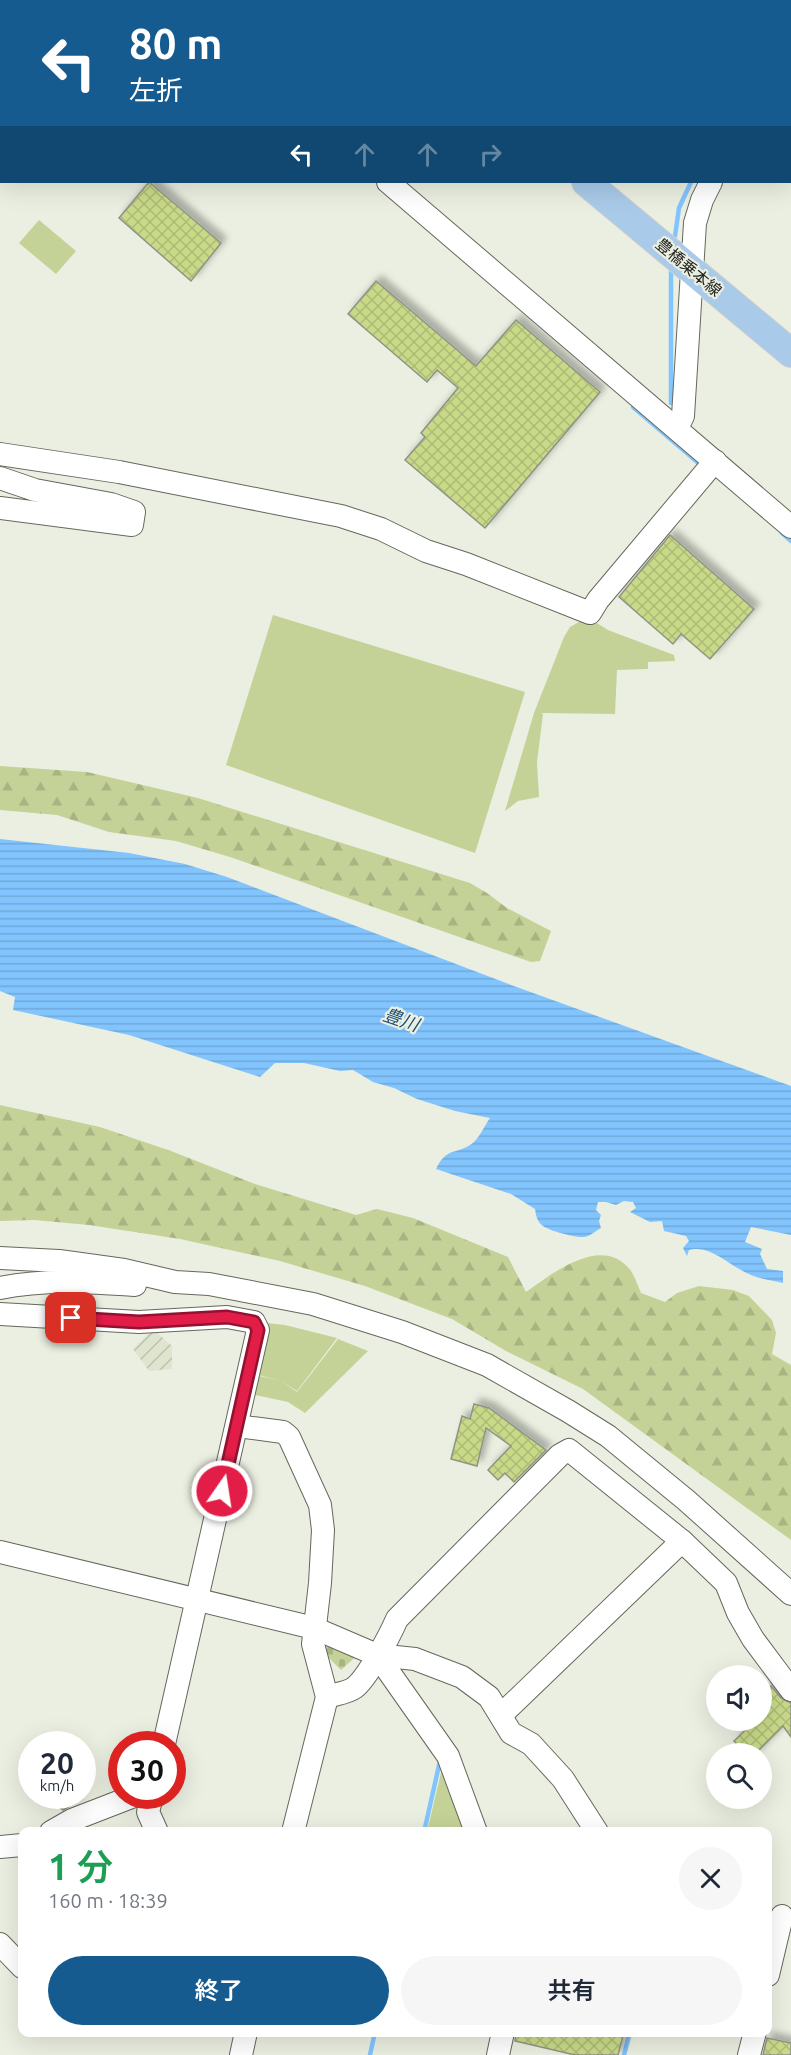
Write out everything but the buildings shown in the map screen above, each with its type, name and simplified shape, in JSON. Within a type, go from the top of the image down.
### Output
[{"type":"main road","name":"豊橋乗本線","points":[[587,183],[791,353]]},
{"type":"street","points":[[389,183],[677,429],[708,468],[791,527]]},
{"type":"street","points":[[677,429],[683,416],[695,223],[710,183]]},
{"type":"street","points":[[0,454],[119,472],[341,516],[381,529],[426,551],[590,613],[598,600],[708,468]]},
{"type":"street","points":[[0,478],[35,490],[111,504],[134,512],[132,525],[0,508]]},
{"type":"street","points":[[0,1258],[91,1265],[175,1282],[209,1284],[313,1304],[402,1332],[488,1365],[608,1436],[686,1500],[791,1593]]},
{"type":"street","points":[[0,1288],[13,1285],[81,1282],[153,1286],[175,1282]]},
{"type":"street","points":[[0,1314],[139,1322],[227,1317],[254,1322],[258,1330],[167,1731]]},
{"type":"street","points":[[237,1426],[283,1432],[289,1437],[320,1505],[323,1530],[313,1644],[327,1697],[294,1827]]},
{"type":"street","points":[[327,1697],[352,1690],[362,1681],[397,1619],[561,1455],[570,1450],[682,1541],[726,1583],[738,1613],[753,1639],[791,1690]]},
{"type":"street","points":[[501,1715],[682,1541]]},
{"type":"street","points":[[0,1552],[314,1628],[377,1654],[415,1659],[462,1677],[489,1697],[511,1733],[531,1744],[563,1779],[594,1827]]},
{"type":"street","points":[[377,1654],[448,1756],[474,1827]]},
{"type":"street","points":[[60,1827],[108,1806]]},
{"type":"street","points":[[149,1809],[155,1827]]},
{"type":"street","points":[[0,1847],[18,1845]]},
{"type":"street","points":[[772,1955],[780,1916]]},
{"type":"street","points":[[0,1944],[18,1963]]},
{"type":"street","points":[[241,2055],[245,2037]]},
{"type":"street","points":[[498,2055],[502,2037]]},
{"type":"street","points":[[749,2055],[754,2037]]},
{"type":"shaded area","points":[[153,1329],[172,1346],[172,1369],[149,1371],[133,1349]]},
{"type":"green space","points":[[39,220],[76,251],[56,274],[19,243]]},
{"type":"green space","points":[[273,615],[525,692],[475,853],[226,765]]},
{"type":"green space","points":[[584,619],[592,620],[608,630],[674,655],[675,661],[648,662],[648,669],[617,670],[615,714],[541,713],[543,714],[537,762],[539,797],[518,801],[505,811],[534,713],[564,637],[570,627]]},
{"type":"green space","points":[[0,766],[87,772],[198,798],[470,883],[507,908],[551,931],[540,961],[531,962],[230,857],[176,841],[109,832],[57,815],[0,810]]},
{"type":"green space","points":[[0,1105],[100,1127],[171,1151],[255,1184],[356,1215],[377,1209],[413,1218],[508,1257],[526,1292],[550,1275],[578,1260],[593,1256],[607,1256],[620,1260],[631,1271],[641,1293],[665,1302],[677,1293],[699,1286],[733,1290],[749,1296],[772,1320],[776,1333],[772,1354],[791,1365],[791,1540],[583,1389],[506,1351],[452,1319],[365,1286],[280,1261],[180,1239],[89,1225],[34,1220],[0,1221]]},
{"type":"green space","points":[[266,1323],[285,1325],[337,1338],[297,1391],[281,1381],[255,1374]]},
{"type":"green space","points":[[338,1339],[368,1351],[305,1413],[288,1402],[250,1394],[255,1375],[281,1381],[297,1392]]},
{"type":"green space","points":[[334,1640],[361,1652],[341,1670],[322,1651]]},
{"type":"green space","points":[[443,1764],[467,1827],[428,1827]]},
{"type":"water","name":"豊川","points":[[0,839],[129,853],[185,864],[227,877],[511,985],[791,1086],[791,1235],[751,1227],[745,1242],[762,1249],[760,1254],[767,1269],[783,1271],[783,1283],[751,1275],[703,1250],[689,1250],[687,1256],[683,1248],[689,1241],[686,1236],[664,1231],[662,1221],[650,1222],[630,1212],[636,1208],[633,1202],[624,1201],[616,1205],[598,1202],[596,1210],[601,1215],[599,1221],[601,1228],[591,1235],[580,1237],[543,1226],[536,1216],[535,1209],[511,1194],[436,1169],[447,1154],[473,1143],[490,1118],[455,1111],[417,1099],[394,1088],[373,1082],[353,1070],[340,1071],[304,1063],[275,1063],[260,1077],[129,1035],[13,1010],[15,997],[0,991]]},
{"type":"waterway","points":[[675,236],[679,208],[691,183]]},
{"type":"waterway","points":[[671,272],[671,403]]},
{"type":"waterway","points":[[633,407],[702,466]]},
{"type":"waterway","points":[[782,533],[791,541]]},
{"type":"waterway","points":[[425,1827],[440,1761]]},
{"type":"waterway","points":[[370,2055],[374,2037]]},
{"type":"waterway","points":[[624,2055],[629,2037]]},
{"type":"route","points":[[71,1318],[139,1322],[227,1317],[254,1322],[258,1330],[222,1491]]}]
